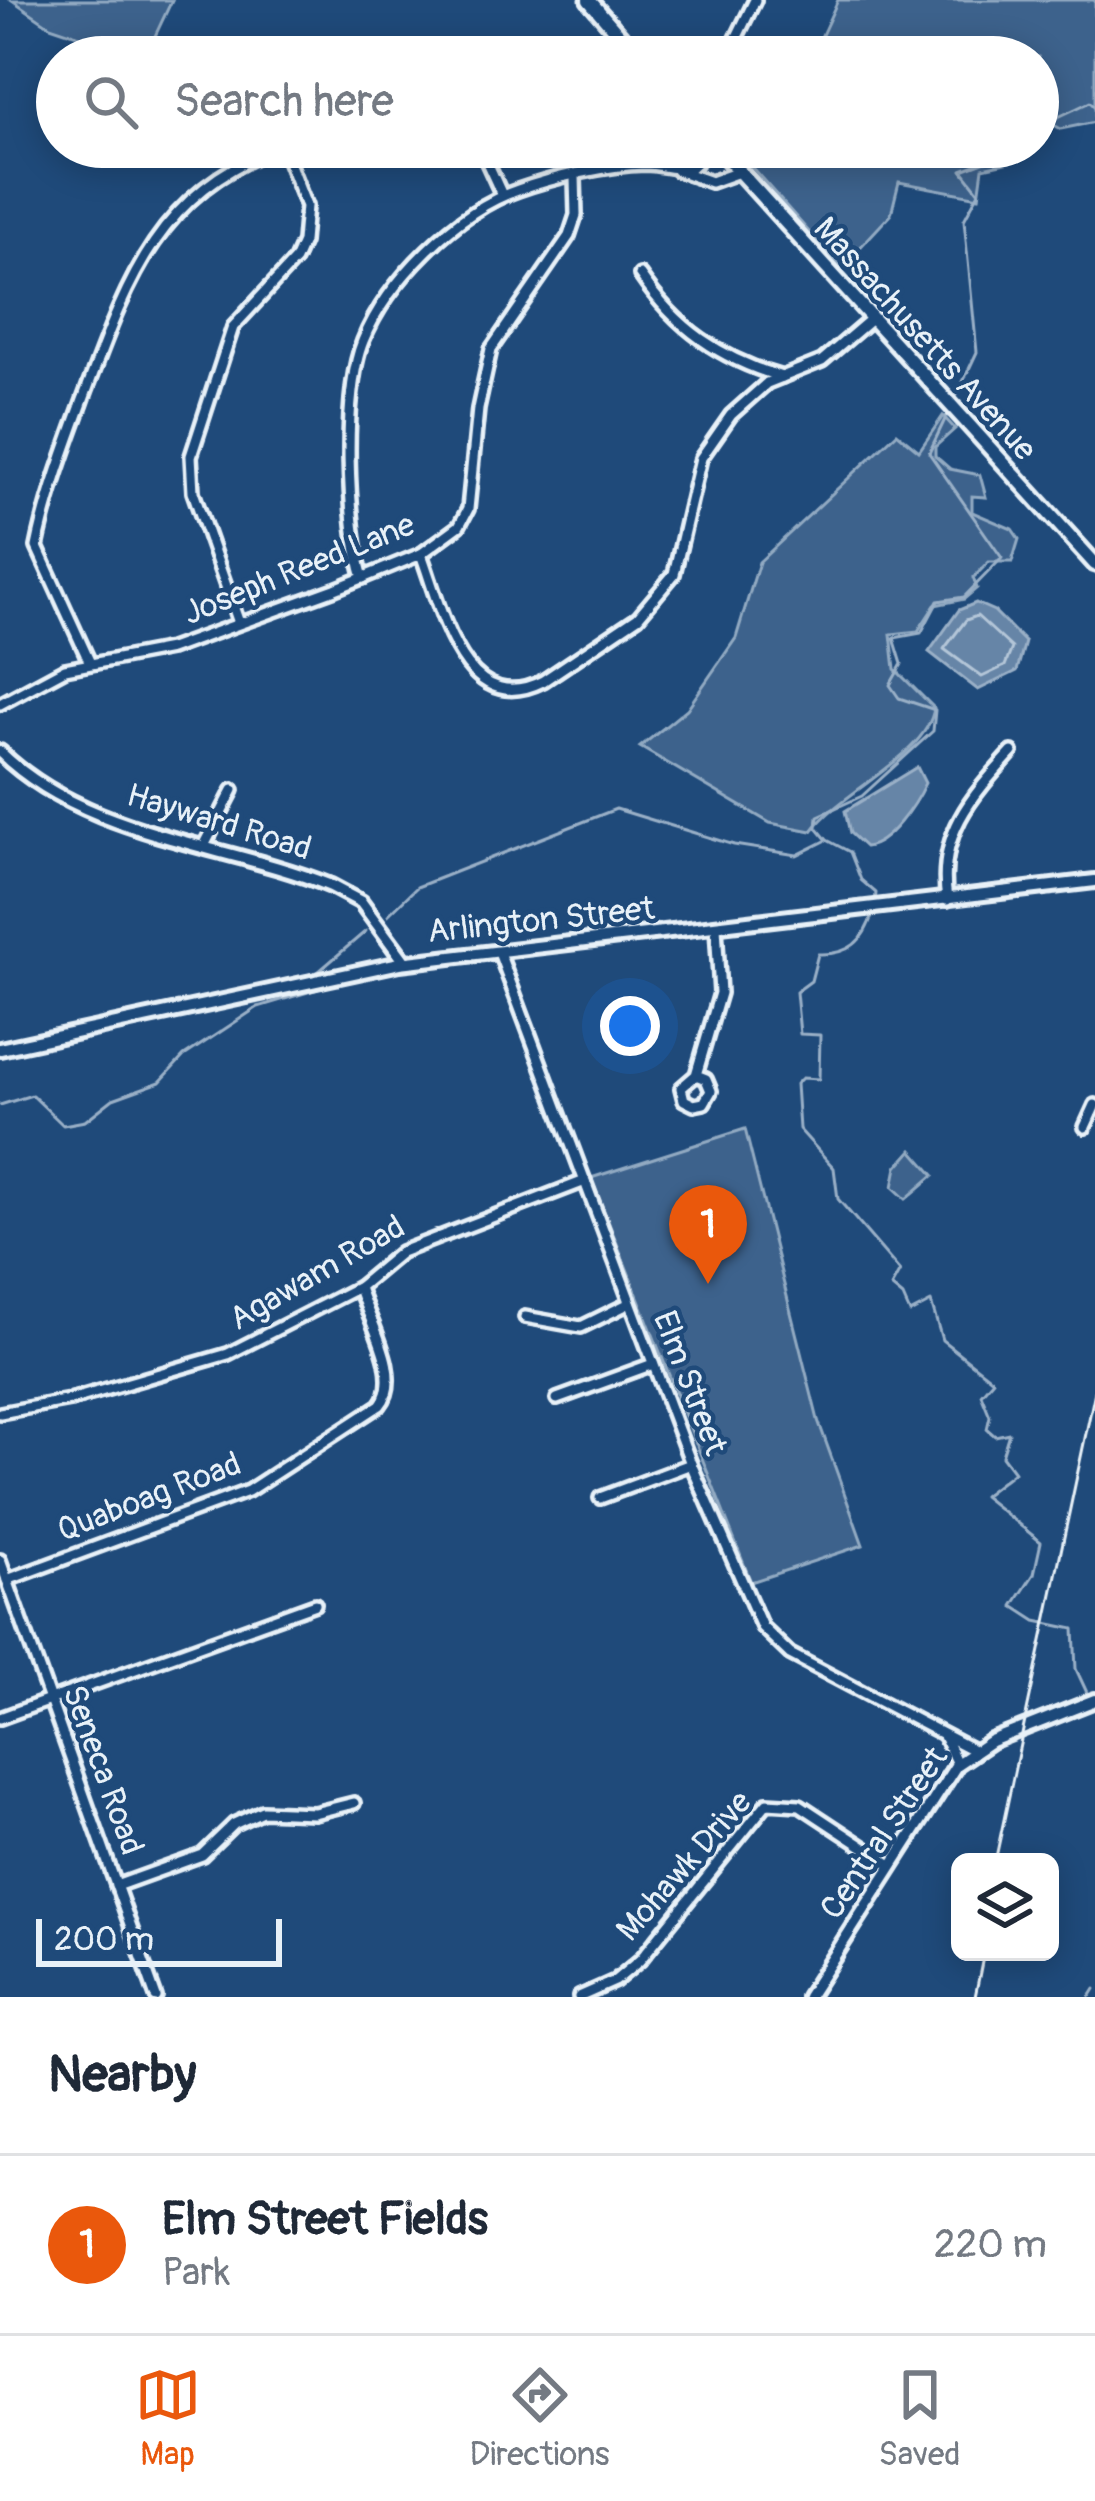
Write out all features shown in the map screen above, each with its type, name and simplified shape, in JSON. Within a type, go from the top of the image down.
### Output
[{"type":"main road","points":[[590,0],[620,36]]},
{"type":"main road","name":"Massachusetts Avenue","points":[[736,168],[943,402],[1095,564]]},
{"type":"street","points":[[737,36],[755,0]]},
{"type":"street","points":[[90,663],[37,547],[69,438],[126,286],[146,248],[208,185],[240,168]]},
{"type":"street","points":[[239,623],[193,492],[190,456],[233,327],[295,260],[303,242],[306,206],[289,168]]},
{"type":"street","points":[[490,168],[502,195]]},
{"type":"street","points":[[364,578],[349,503],[355,380],[363,340],[433,246],[472,211],[502,195],[622,168]]},
{"type":"street","points":[[661,168],[710,182],[740,172]]},
{"type":"street","points":[[677,170],[690,168]]},
{"type":"street","name":"Joseph Reed Lane","points":[[0,704],[51,676],[90,663],[154,653],[364,578],[421,554],[467,517],[478,409],[491,349],[569,236],[576,214],[575,177]]},
{"type":"street","points":[[640,275],[668,313],[699,341],[782,377]]},
{"type":"street","points":[[421,554],[466,667],[497,689],[528,688],[618,633],[656,596],[680,564],[701,458],[742,404],[782,377],[822,361],[870,320]]},
{"type":"street","name":"Hayward Road","points":[[0,752],[58,796],[315,880],[361,902],[405,962]]},
{"type":"street","points":[[947,900],[944,863],[953,826],[1012,752]]},
{"type":"street","points":[[204,846],[211,824],[233,790]]},
{"type":"street","name":"Arlington Street","points":[[0,1049],[405,962],[500,955],[1095,881]]},
{"type":"street","points":[[696,1076],[720,993],[716,927]]},
{"type":"street","name":"Elm Street","points":[[500,955],[652,1364],[754,1611],[774,1642],[973,1750]]},
{"type":"street","points":[[1085,1127],[1095,1105]]},
{"type":"street","name":"Agawam Road","points":[[0,1413],[88,1395],[228,1354],[359,1287],[401,1252],[585,1181]]},
{"type":"street","name":"Quaboag Road","points":[[7,1580],[248,1491],[380,1406],[388,1390],[388,1374],[359,1287]]},
{"type":"street","points":[[525,1317],[579,1327],[630,1303]]},
{"type":"street","points":[[557,1399],[652,1364]]},
{"type":"street","points":[[600,1498],[691,1464]]},
{"type":"street","name":"Seneca Road","points":[[0,1560],[156,1997]]},
{"type":"street","points":[[0,1718],[315,1604]]},
{"type":"street","name":"Central Street","points":[[808,1997],[957,1764],[973,1750],[1095,1700]]},
{"type":"street","points":[[944,1736],[957,1764]]},
{"type":"street","points":[[116,1886],[202,1855],[234,1824],[262,1811],[314,1813],[354,1803]]},
{"type":"street","name":"Mohawk Drive","points":[[579,1997],[615,1981],[640,1960],[767,1803],[800,1805],[891,1865]]},
{"type":"shaded area","points":[[12,0],[172,0],[155,36],[80,36],[50,26]]},
{"type":"shaded area","points":[[838,0],[1095,0],[1095,122],[1059,128],[1059,36],[822,36]]},
{"type":"shaded area","points":[[752,168],[983,168],[979,197],[899,182],[891,214],[841,268]]},
{"type":"shaded area","points":[[943,416],[955,429],[935,447],[935,456],[950,469],[980,475],[986,497],[972,496],[972,512],[1012,529],[1019,539],[1012,562],[989,562],[973,578],[977,588],[964,599],[935,605],[918,631],[891,634],[895,669],[934,708],[916,741],[812,831],[770,823],[640,747],[687,709],[736,638],[759,562],[897,433],[919,451]]},
{"type":"shaded area","points":[[745,1129],[818,1420],[863,1545],[751,1582],[591,1178]]},
{"type":"shaded area","points":[[912,1150],[934,1175],[906,1199],[893,1187],[897,1167]]},
{"type":"water","points":[[976,603],[994,611],[1025,642],[1017,671],[978,690],[929,652],[959,610]]},
{"type":"water","points":[[917,767],[925,783],[915,802],[891,832],[865,847],[850,833],[845,811]]},
{"type":"waterway","points":[[1059,117],[1090,102],[1095,107]]},
{"type":"waterway","points":[[955,399],[977,352],[964,220],[979,192],[962,170],[967,168]]},
{"type":"waterway","points":[[875,902],[876,893],[861,880],[850,852],[827,840],[817,828],[818,816],[862,796],[933,731],[935,710],[899,698],[890,685],[902,664],[894,638],[921,633],[938,601],[964,597],[1002,558],[929,453],[948,413]]},
{"type":"waterway","points":[[388,915],[417,887],[616,809],[734,845],[797,855],[825,841]]},
{"type":"waterway","points":[[873,912],[854,945],[818,954],[811,981],[796,992],[800,1034],[820,1035],[819,1079],[802,1078],[796,1084],[799,1129],[834,1168],[838,1199],[900,1271],[891,1287],[903,1297],[910,1313],[931,1302],[942,1340],[993,1380],[981,1394],[990,1416],[987,1429],[995,1436],[1009,1433],[1002,1456],[1014,1472],[983,1496],[1041,1542],[1034,1574],[1013,1606],[1036,1621],[1074,1629],[1076,1669],[1089,1697]]},
{"type":"waterway","points":[[318,972],[366,931]]},
{"type":"waterway","points":[[0,1105],[32,1095],[63,1125],[85,1121],[113,1099],[160,1082],[184,1056],[258,1007],[318,989]]},
{"type":"waterway","points":[[1090,1997],[1095,1989]]},
{"type":"railway","points":[[997,1853],[1095,1391]]},
{"type":"railway","points":[[975,1997],[982,1961]]},
{"type":"place","name":"Elm Street Fields","points":[[708,1284]]}]
